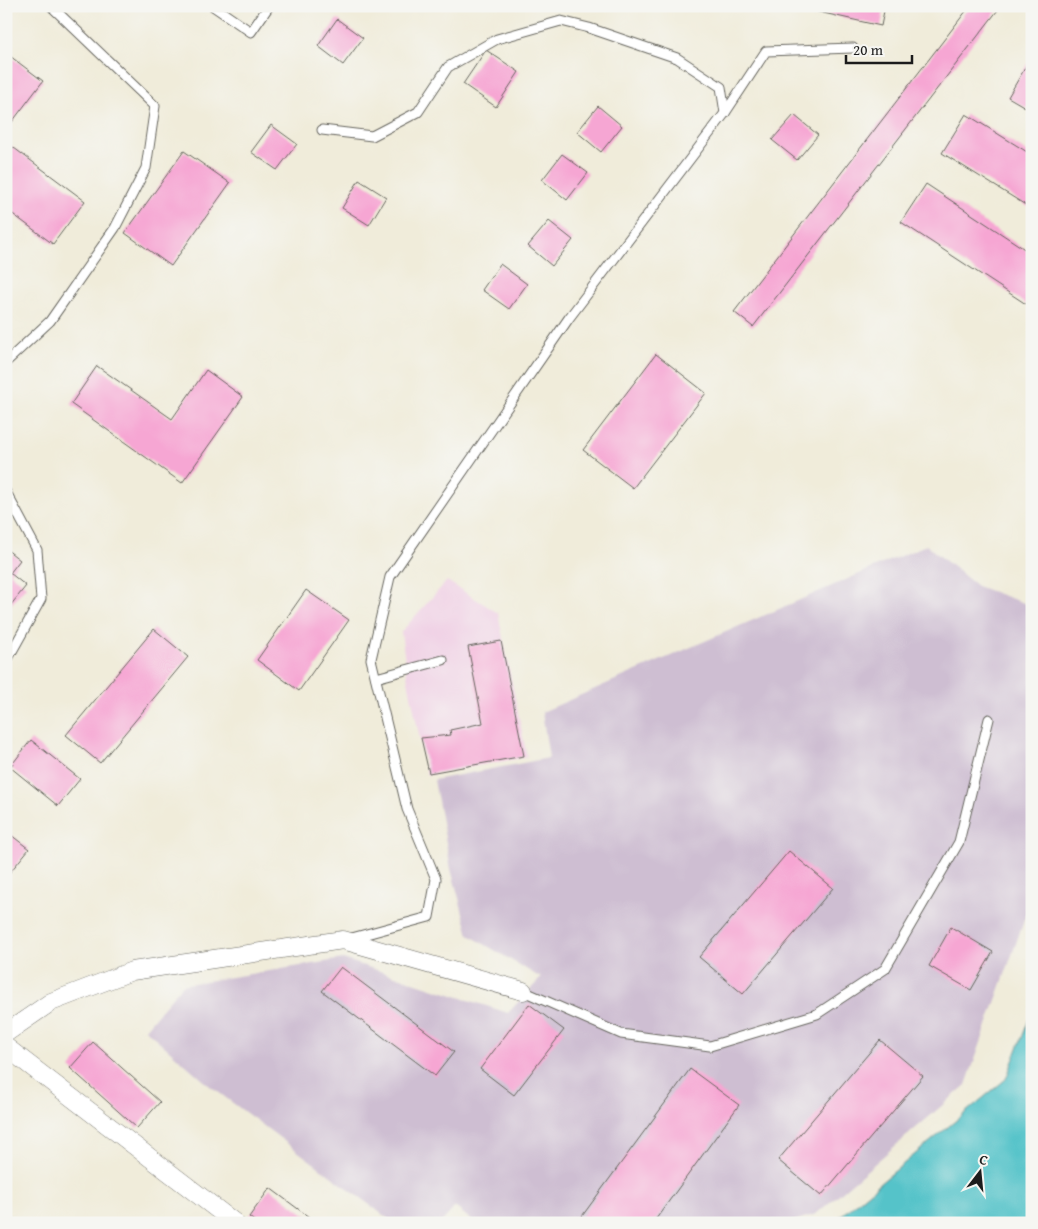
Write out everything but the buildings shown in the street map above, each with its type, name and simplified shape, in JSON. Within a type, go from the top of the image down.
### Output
[{"type":"street","points":[[6,1033],[51,1002],[132,971],[343,940],[523,991]]},
{"type":"street","points":[[6,1047],[235,1223]]},
{"type":"lane","points":[[6,362],[50,321],[115,228],[146,168],[155,106],[51,6]]},
{"type":"lane","points":[[213,6],[251,32],[269,6]]},
{"type":"lane","points":[[322,130],[372,136],[418,112],[448,67],[498,39],[561,22],[589,28],[677,58],[721,87],[725,113]]},
{"type":"lane","points":[[343,940],[430,917],[436,879],[407,808],[371,659],[390,577],[569,318],[725,113],[766,51],[852,48]]},
{"type":"lane","points":[[6,492],[37,550],[41,599],[6,662]]},
{"type":"lane","points":[[376,678],[443,660]]},
{"type":"lane","points":[[523,991],[621,1034],[710,1046],[816,1014],[885,969],[959,842],[989,719]]},
{"type":"shaded area","points":[[926,545],[977,586],[1032,606],[1032,898],[966,1085],[816,1214],[788,1223],[475,1223],[455,1207],[441,1223],[394,1223],[210,1086],[145,1029],[182,985],[343,959],[508,1013],[541,978],[469,935],[451,869],[434,780],[549,758],[542,712]]},
{"type":"shaded area","points":[[447,581],[498,613],[527,757],[427,775],[407,675],[401,632]]},
{"type":"water","points":[[1032,1012],[1032,1223],[832,1223],[1006,1079]]}]
